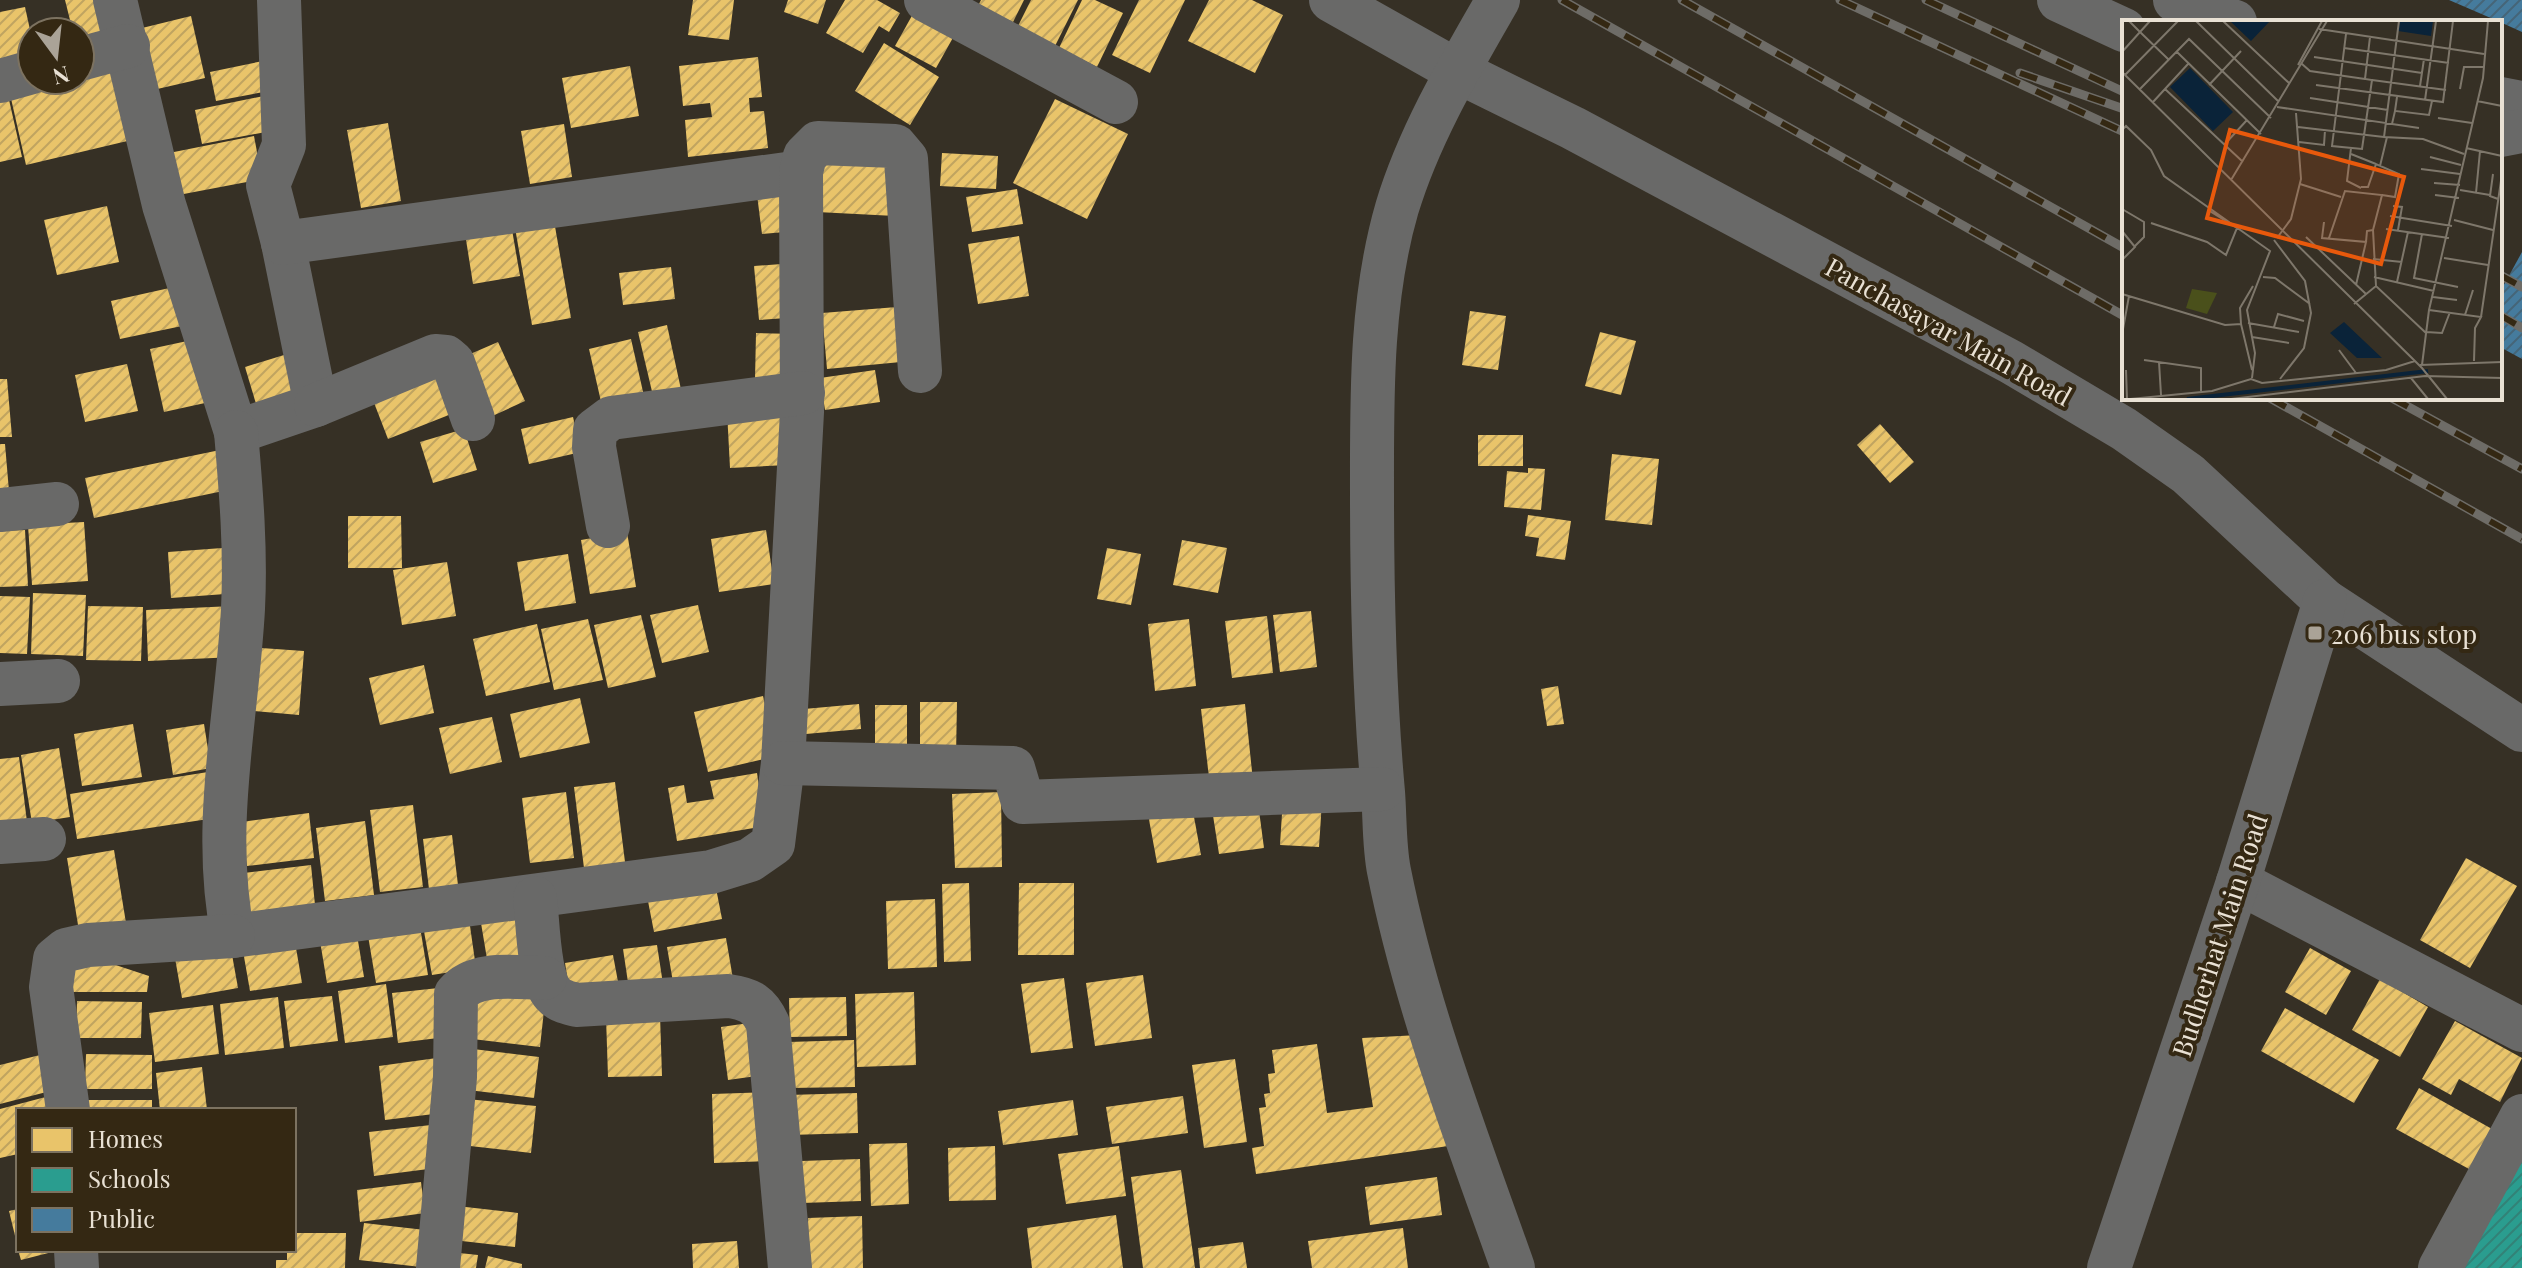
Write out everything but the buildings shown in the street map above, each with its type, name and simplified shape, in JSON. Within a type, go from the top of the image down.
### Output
[{"type":"street","points":[[115,0],[164,205],[236,432],[245,549],[222,858],[233,936]]},
{"type":"street","points":[[279,0],[284,145],[268,185],[316,405]]},
{"type":"street","points":[[926,0],[1116,102]]},
{"type":"street","name":"Panchasayar Main Road","points":[[1331,0],[1457,71],[1573,128],[1984,347],[2124,429],[2188,474],[2325,601],[2522,730]]},
{"type":"street","points":[[1498,0],[1457,71],[1409,174],[1397,210],[1378,295],[1372,399],[1372,620],[1389,869],[1420,997],[1513,1268]]},
{"type":"street","points":[[2059,0],[2122,29]]},
{"type":"street","points":[[2175,0],[2230,20]]},
{"type":"street","points":[[96,55],[128,46]]},
{"type":"street","points":[[2502,99],[2522,103]]},
{"type":"street","points":[[2502,135],[2522,131]]},
{"type":"street","points":[[68,1108],[51,987],[55,959],[66,950],[88,945],[233,936],[392,913],[535,898],[711,872],[750,860],[773,844],[783,763],[803,393],[801,172],[805,156],[818,143],[895,146],[906,159],[920,371]]},
{"type":"street","points":[[283,243],[801,172]]},
{"type":"street","points":[[236,432],[316,405],[435,356],[446,357],[453,363],[473,419]]},
{"type":"street","points":[[608,526],[594,447],[595,430],[611,418],[803,393]]},
{"type":"street","points":[[0,510],[57,504]]},
{"type":"street","name":"Budherhat Main Road","points":[[2109,1268],[2238,882],[2325,601]]},
{"type":"street","points":[[0,684],[58,681]]},
{"type":"street","points":[[783,763],[1013,768],[1023,802],[1382,789]]},
{"type":"street","points":[[0,842],[44,839]]},
{"type":"street","points":[[2238,882],[2522,1030]]},
{"type":"street","points":[[535,898],[545,978],[551,993],[576,1005],[728,996],[747,999],[761,1008],[768,1024],[790,1268]]},
{"type":"street","points":[[438,1268],[455,1077],[456,994],[465,983],[482,979],[545,978]]},
{"type":"street","points":[[2440,1268],[2522,1116]]},
{"type":"railway","points":[[1562,0],[2122,315]]},
{"type":"railway","points":[[1682,0],[2122,247]]},
{"type":"railway","points":[[1840,0],[2122,131]]},
{"type":"railway","points":[[1926,0],[2122,91]]},
{"type":"railway","points":[[2020,73],[2122,108]]},
{"type":"railway","points":[[2502,276],[2522,287]]},
{"type":"railway","points":[[2502,316],[2522,328]]},
{"type":"railway","points":[[2274,400],[2522,539]]},
{"type":"railway","points":[[2396,400],[2522,469]]},
{"type":"place","name":"206 bus stop","points":[[2315,633]]}]
